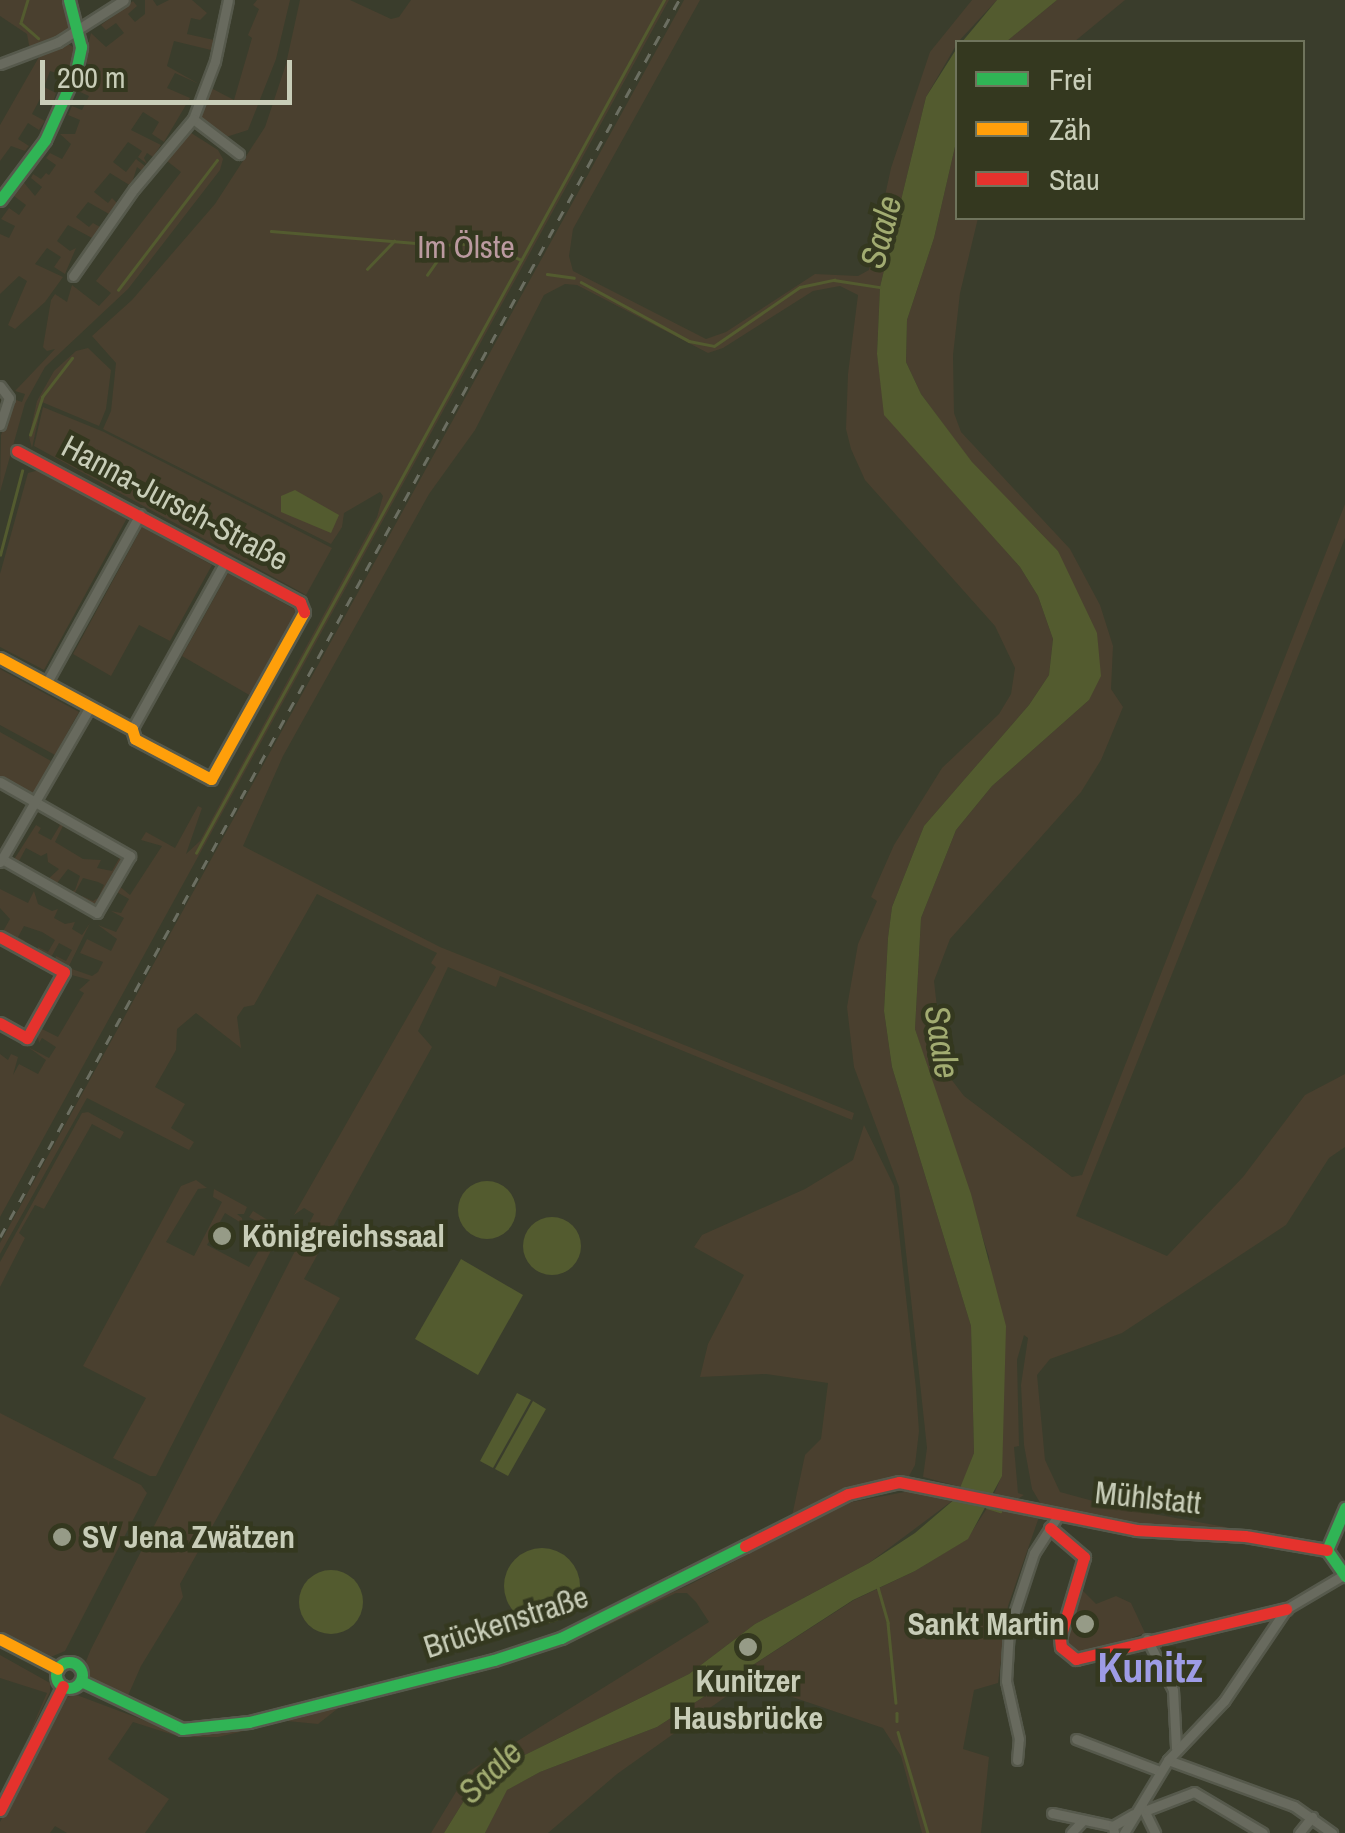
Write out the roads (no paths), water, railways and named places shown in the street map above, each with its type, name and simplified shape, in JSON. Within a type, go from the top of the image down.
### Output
[{"type":"street","points":[[0,200],[56,119],[79,61],[78,31],[69,0]]},
{"type":"street","points":[[0,64],[78,31],[124,0]]},
{"type":"street","points":[[73,276],[134,189],[193,120],[215,61],[228,0]]},
{"type":"street","points":[[193,120],[240,154]]},
{"type":"street","points":[[0,386],[9,398],[0,425]]},
{"type":"street","name":"Hanna-Jursch-Straße","points":[[17,452],[140,514],[304,606],[295,632],[216,776],[211,778],[134,739],[132,728]]},
{"type":"street","points":[[47,682],[140,514]]},
{"type":"street","points":[[0,658],[132,728],[225,562]]},
{"type":"street","points":[[0,782],[37,803],[130,856],[98,913],[1,861],[37,803],[90,706]]},
{"type":"street","points":[[0,937],[64,972],[27,1038],[0,1023]]},
{"type":"street","name":"Brückenstraße","points":[[81,1681],[182,1729],[249,1722],[528,1650],[597,1623],[858,1490],[899,1482],[935,1486]]},
{"type":"street","name":"Mühlstatt","points":[[935,1486],[1136,1530],[1245,1536],[1326,1550]]},
{"type":"street","points":[[1050,1528],[1084,1557],[1061,1626],[1061,1648],[1076,1659],[1286,1608],[1344,1575],[1326,1550],[1345,1508]]},
{"type":"street","points":[[1016,1760],[1019,1739],[1006,1681],[1008,1630],[1029,1565],[1059,1514]]},
{"type":"street","points":[[1124,1833],[1176,1748],[1224,1701],[1286,1608]]},
{"type":"street","points":[[1147,1639],[1173,1690],[1176,1748]]},
{"type":"street","points":[[0,1640],[58,1670],[63,1686],[0,1810]]},
{"type":"street","points":[[58,1670],[64,1664],[75,1664],[82,1673],[81,1681],[71,1688],[63,1686]]},
{"type":"street","points":[[1076,1740],[1160,1771]]},
{"type":"street","points":[[1168,1760],[1312,1817],[1332,1833]]},
{"type":"street","points":[[1052,1813],[1113,1829],[1141,1810],[1194,1792],[1262,1833]]},
{"type":"street","points":[[1141,1810],[1155,1833]]},
{"type":"street","points":[[1299,1833],[1312,1817]]},
{"type":"street","points":[[1071,1833],[1083,1820]]},
{"type":"waterway","points":[[28,0],[21,23],[38,38]]},
{"type":"waterway","points":[[196,853],[664,0]]},
{"type":"waterway","points":[[118,290],[217,160]]},
{"type":"waterway","points":[[271,231],[430,244]]},
{"type":"waterway","points":[[367,269],[394,241]]},
{"type":"waterway","points":[[442,245],[485,243],[521,260]]},
{"type":"waterway","points":[[427,275],[446,248]]},
{"type":"waterway","points":[[547,274],[574,278]]},
{"type":"waterway","name":"Saale","points":[[581,282],[689,341],[714,346],[800,287],[834,280],[879,287]]},
{"type":"waterway","points":[[30,435],[42,397],[72,358]]},
{"type":"waterway","points":[[0,555],[22,471]]},
{"type":"waterway","points":[[987,1507],[1000,1511]]},
{"type":"waterway","points":[[878,1587],[888,1623],[896,1703]]},
{"type":"waterway","points":[[897,1713],[897,1721]]},
{"type":"waterway","points":[[898,1732],[928,1833]]},
{"type":"railway","points":[[0,1237],[679,0]]},
{"type":"place","name":"Königreichssaal","points":[[222,1236]]},
{"type":"place","name":"SV Jena Zwätzen","points":[[62,1537]]},
{"type":"place","name":"Sankt Martin","points":[[1085,1624]]},
{"type":"place","name":"Kunitzer Hausbrücke","points":[[748,1647]]},
{"type":"district","name":"Kunitz","points":[[1150,1667]]},
{"type":"park label","name":"Im Ölste","points":[[466,247]]}]
